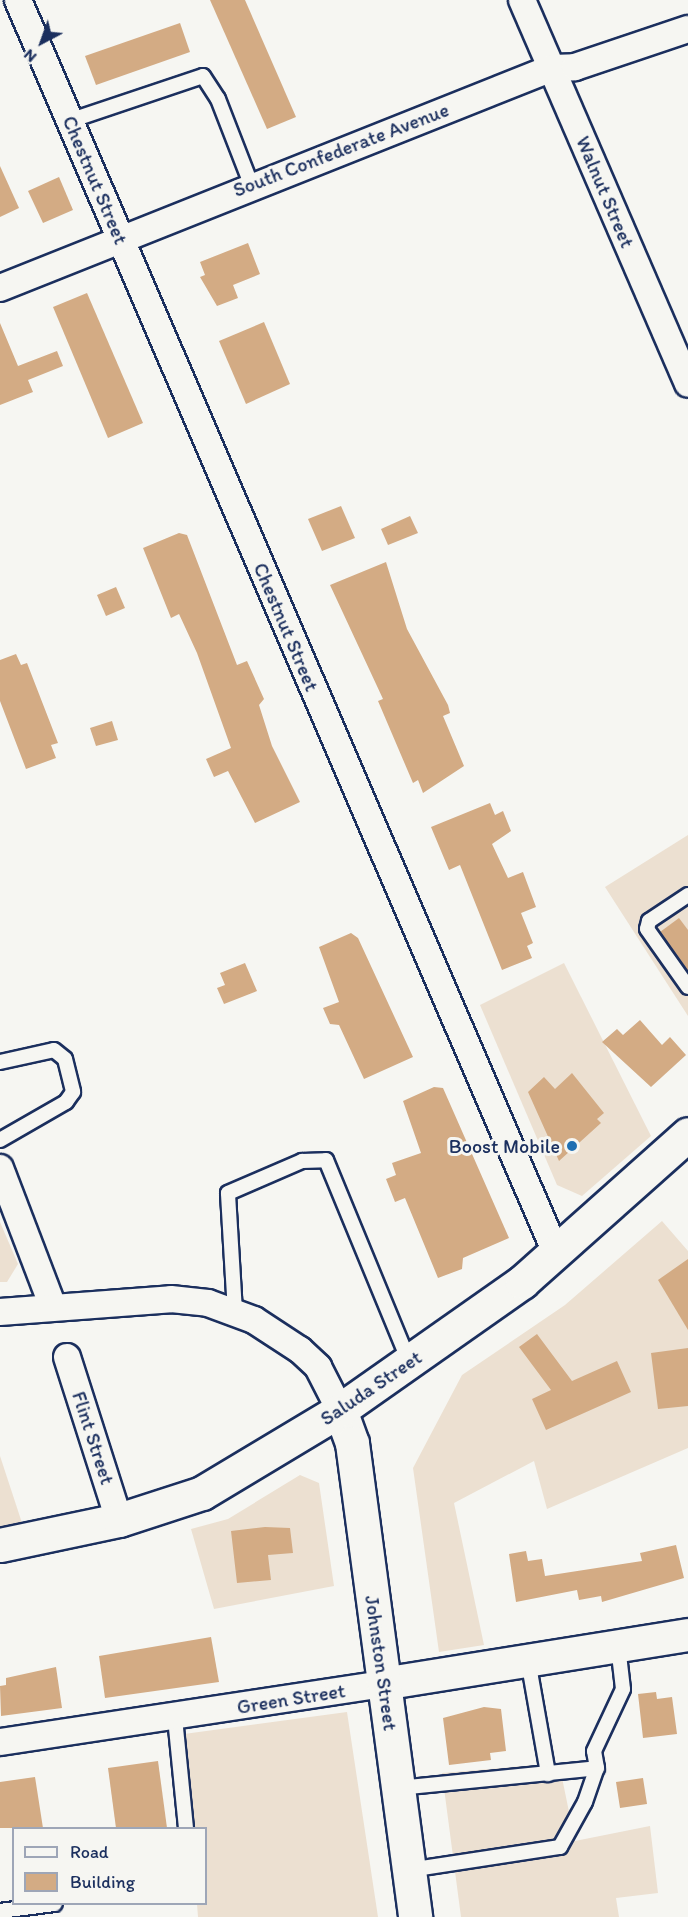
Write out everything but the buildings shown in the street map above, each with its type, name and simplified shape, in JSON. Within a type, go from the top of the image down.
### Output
[{"type":"main road","name":"Saluda Street","points":[[0,1545],[119,1520],[202,1493],[340,1410],[410,1363],[556,1253],[688,1134]]},
{"type":"main road","name":"Johnston Street","points":[[340,1410],[352,1443],[415,1917]]},
{"type":"street","name":"Chestnut Street","points":[[18,0],[556,1253]]},
{"type":"street","name":"Walnut Street","points":[[522,0],[688,384]]},
{"type":"street","name":"South Confederate Avenue","points":[[0,288],[251,184],[552,68],[575,67],[688,29]]},
{"type":"street","points":[[0,1168],[53,1307]]},
{"type":"street","points":[[0,1311],[171,1299],[235,1312],[300,1350],[318,1367],[340,1410]]},
{"type":"street","name":"Flint Street","points":[[67,1357],[119,1520]]},
{"type":"street","name":"Green Street","points":[[0,1742],[175,1718],[688,1635]]},
{"type":"lane","points":[[69,121],[204,76],[218,99],[251,184]]},
{"type":"lane","points":[[688,895],[649,921],[647,929],[688,987]]},
{"type":"lane","points":[[0,1062],[54,1050],[65,1059],[73,1092],[66,1102],[0,1140]]},
{"type":"lane","points":[[235,1312],[228,1193],[302,1161],[326,1160],[410,1363]]},
{"type":"lane","points":[[409,1870],[560,1847],[597,1768],[594,1751],[623,1689],[618,1646]]},
{"type":"lane","points":[[528,1660],[548,1774]]},
{"type":"lane","points":[[175,1718],[186,1827]]},
{"type":"lane","points":[[398,1788],[597,1768]]},
{"type":"lane","points":[[0,1911],[47,1905]]},
{"type":"shaded area","points":[[688,835],[688,1016],[605,887]]},
{"type":"shaded area","points":[[564,963],[651,1136],[582,1196],[557,1185],[480,1005]]},
{"type":"shaded area","points":[[662,1221],[688,1251],[688,1448],[547,1509],[534,1461],[454,1503],[484,1645],[439,1652],[413,1468],[462,1375],[565,1305]]},
{"type":"shaded area","points":[[0,1222],[18,1264],[7,1282],[0,1282]]},
{"type":"shaded area","points":[[0,1456],[23,1526],[0,1530]]},
{"type":"shaded area","points":[[300,1475],[319,1483],[334,1586],[214,1609],[191,1529],[228,1519]]},
{"type":"shaded area","points":[[347,1712],[378,1917],[198,1917],[197,1905],[207,1905],[207,1827],[191,1827],[184,1734]]},
{"type":"shaded area","points":[[559,1763],[575,1841],[650,1826],[658,1893],[616,1898],[619,1917],[461,1917],[442,1773]]},
{"type":"place","name":"Boost Mobile","points":[[572,1146]]}]
